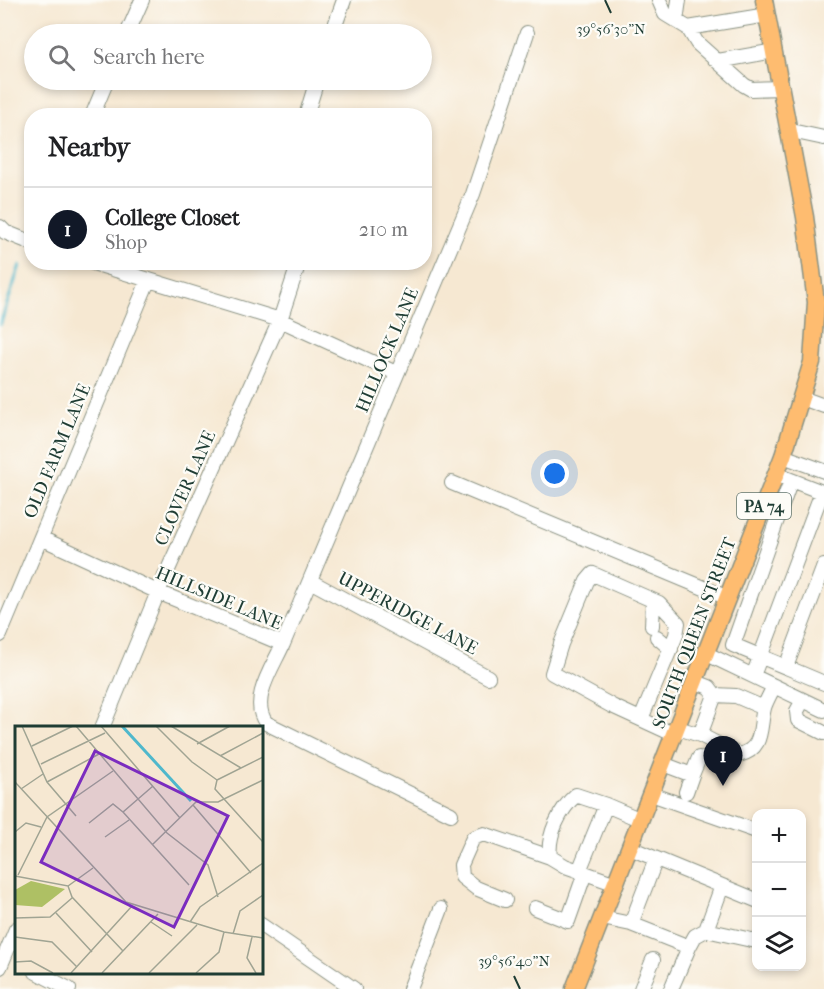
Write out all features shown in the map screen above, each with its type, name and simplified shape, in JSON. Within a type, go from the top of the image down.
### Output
[{"type":"main road","name":"SOUTH QUEEN STREET","points":[[576,988],[728,598],[784,478],[783,456],[812,362],[820,311],[791,131],[766,7]]},
{"type":"street","points":[[131,24],[142,0]]},
{"type":"street","points":[[336,24],[344,0]]},
{"type":"street","points":[[659,0],[665,14],[688,28],[697,43],[751,89],[782,88]]},
{"type":"street","points":[[676,21],[679,0]]},
{"type":"street","points":[[688,28],[766,7]]},
{"type":"street","name":"HILLOCK LANE","points":[[283,644],[473,194],[527,33]]},
{"type":"street","points":[[718,61],[774,51]]},
{"type":"street","points":[[95,108],[103,90]]},
{"type":"street","points":[[308,108],[314,90]]},
{"type":"street","points":[[791,131],[824,138]]},
{"type":"street","points":[[0,227],[5,232],[24,240]]},
{"type":"street","points":[[114,270],[280,320],[396,373]]},
{"type":"street","name":"CLOVER LANE","points":[[103,726],[158,592],[280,320],[296,270]]},
{"type":"street","name":"OLD FARM LANE","points":[[0,635],[148,281]]},
{"type":"street","points":[[802,398],[824,405]]},
{"type":"street","points":[[753,676],[819,490],[824,455]]},
{"type":"street","points":[[783,456],[821,470]]},
{"type":"street","points":[[819,490],[784,478],[732,645],[824,683]]},
{"type":"street","points":[[452,483],[728,598]]},
{"type":"street","name":"HILLSIDE LANE","points":[[40,538],[158,592],[283,644],[259,700],[261,715],[266,723],[451,814]]},
{"type":"street","points":[[786,667],[824,566]]},
{"type":"street","points":[[641,719],[671,649],[678,623],[653,601],[593,574],[587,580],[552,673],[641,719],[676,731],[700,735],[739,755],[757,746],[763,729],[764,708],[774,686]]},
{"type":"street","name":"UPPERIDGE LANE","points":[[310,581],[488,677]]},
{"type":"street","points":[[653,601],[654,632],[671,649]]},
{"type":"street","points":[[707,654],[824,710]]},
{"type":"street","points":[[696,682],[709,687],[715,695]]},
{"type":"street","points":[[715,695],[736,696],[764,708]]},
{"type":"street","points":[[700,735],[715,695]]},
{"type":"street","points":[[803,700],[797,711],[798,720],[824,734]]},
{"type":"street","points":[[686,792],[699,758]]},
{"type":"street","points":[[663,764],[692,775]]},
{"type":"street","points":[[651,794],[752,830]]},
{"type":"street","points":[[549,857],[549,847],[563,806],[576,795],[641,820]]},
{"type":"street","points":[[535,908],[568,921],[582,872],[606,805]]},
{"type":"street","points":[[505,900],[476,888],[462,877],[461,865],[473,838],[484,834],[616,884]]},
{"type":"street","points":[[630,848],[752,898]]},
{"type":"street","points":[[631,924],[656,859]]},
{"type":"street","points":[[706,930],[722,886]]},
{"type":"street","points":[[410,989],[441,909]]},
{"type":"street","points":[[602,918],[631,924],[689,947]]},
{"type":"street","points":[[262,926],[354,989]]},
{"type":"street","points":[[671,989],[695,936],[706,930],[752,940]]},
{"type":"street","points":[[7,963],[15,933]]},
{"type":"street","points":[[641,989],[653,960]]},
{"type":"street","points":[[40,974],[69,989]]},
{"type":"waterway","points":[[0,325],[20,265]]},
{"type":"place","name":"College Closet","points":[[723,786]]}]
